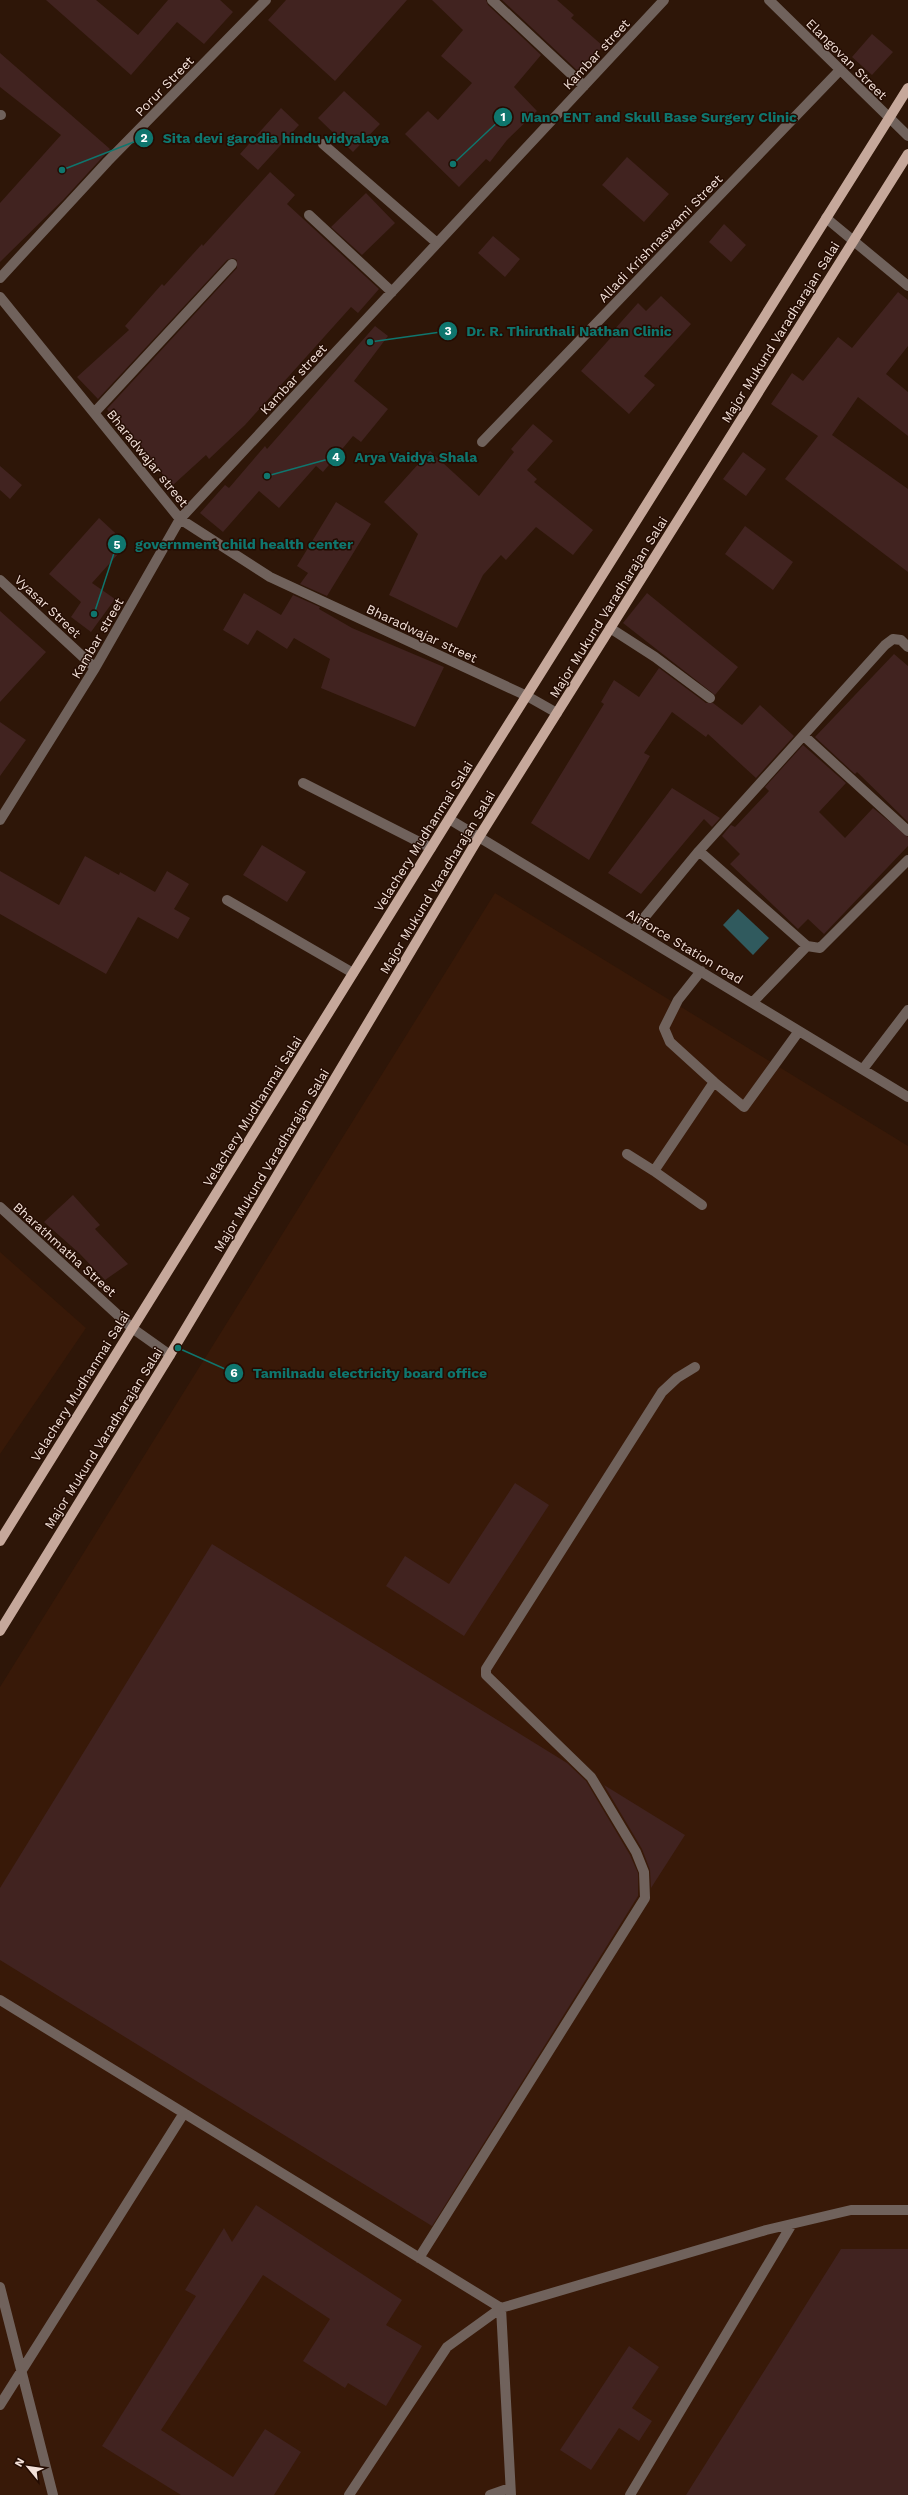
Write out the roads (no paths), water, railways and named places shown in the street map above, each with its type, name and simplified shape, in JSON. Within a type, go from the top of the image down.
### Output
[{"type":"main road","name":"Major Mukund Varadharajan Salai","points":[[527,696],[908,88]]},
{"type":"main road","name":"Major Mukund Varadharajan Salai","points":[[0,1631],[170,1355],[479,837],[908,154]]},
{"type":"main road","name":"Velachery Mudhanmai Salai","points":[[0,1541],[527,696]]},
{"type":"street","name":"Porur Street","points":[[0,278],[108,161],[266,0]]},
{"type":"street","points":[[492,0],[584,86]]},
{"type":"street","name":"Kambar street","points":[[0,820],[95,668],[180,519],[664,0]]},
{"type":"street","name":"Elangovan Street","points":[[769,0],[908,136]]},
{"type":"street","name":"Alladi Krishnaswami Street","points":[[482,442],[840,70]]},
{"type":"street","points":[[323,144],[437,243]]},
{"type":"street","points":[[309,215],[392,292]]},
{"type":"street","points":[[826,218],[908,286]]},
{"type":"street","points":[[94,413],[232,264]]},
{"type":"street","name":"Bharadwajar street","points":[[0,297],[180,519],[270,577],[527,696],[557,712]]},
{"type":"street","name":"Vyasar Street","points":[[0,580],[95,668]]},
{"type":"street","points":[[610,628],[655,656],[710,698]]},
{"type":"street","points":[[634,930],[699,851],[885,645],[893,639],[900,640],[908,647]]},
{"type":"street","points":[[804,736],[908,831]]},
{"type":"street","points":[[303,783],[431,848]]},
{"type":"street","name":"Airforce Station road","points":[[449,819],[908,1097]]},
{"type":"street","points":[[699,851],[806,946],[820,948],[908,860]]},
{"type":"street","points":[[227,900],[353,973]]},
{"type":"street","points":[[753,1002],[806,946]]},
{"type":"street","points":[[701,971],[678,1000],[664,1028],[670,1042],[744,1107],[799,1030]]},
{"type":"street","points":[[863,1069],[908,1010]]},
{"type":"street","points":[[654,1171],[714,1082]]},
{"type":"street","points":[[626,1154],[654,1171],[702,1205]]},
{"type":"street","name":"Bharathmatha Street","points":[[0,1207],[132,1328],[170,1355]]},
{"type":"street","points":[[419,2258],[645,1898],[644,1872],[636,1852],[591,1778],[486,1675],[486,1669],[662,1392],[677,1378],[695,1367]]},
{"type":"street","points":[[0,2000],[501,2308]]},
{"type":"street","points":[[0,2405],[184,2113]]},
{"type":"street","points":[[349,2495],[447,2347],[501,2308],[622,2271],[792,2224],[852,2210],[908,2210]]},
{"type":"street","points":[[630,2495],[792,2224]]},
{"type":"street","points":[[0,2287],[53,2495]]},
{"type":"street","points":[[490,2495],[511,2492],[501,2308]]},
{"type":"water","points":[[738,909],[769,938],[753,955],[723,925]]},
{"type":"place","name":"Mano ENT and Skull Base Surgery Clinic","points":[[453,164]]},
{"type":"place","name":"Sita devi garodia hindu vidyalaya","points":[[62,170]]},
{"type":"place","name":"Dr. R. Thiruthali Nathan Clinic","points":[[370,342]]},
{"type":"place","name":"Arya Vaidya Shala","points":[[267,476]]},
{"type":"place","name":"government child health center","points":[[94,614]]},
{"type":"place","name":"Tamilnadu electricity board office","points":[[178,1348]]}]
